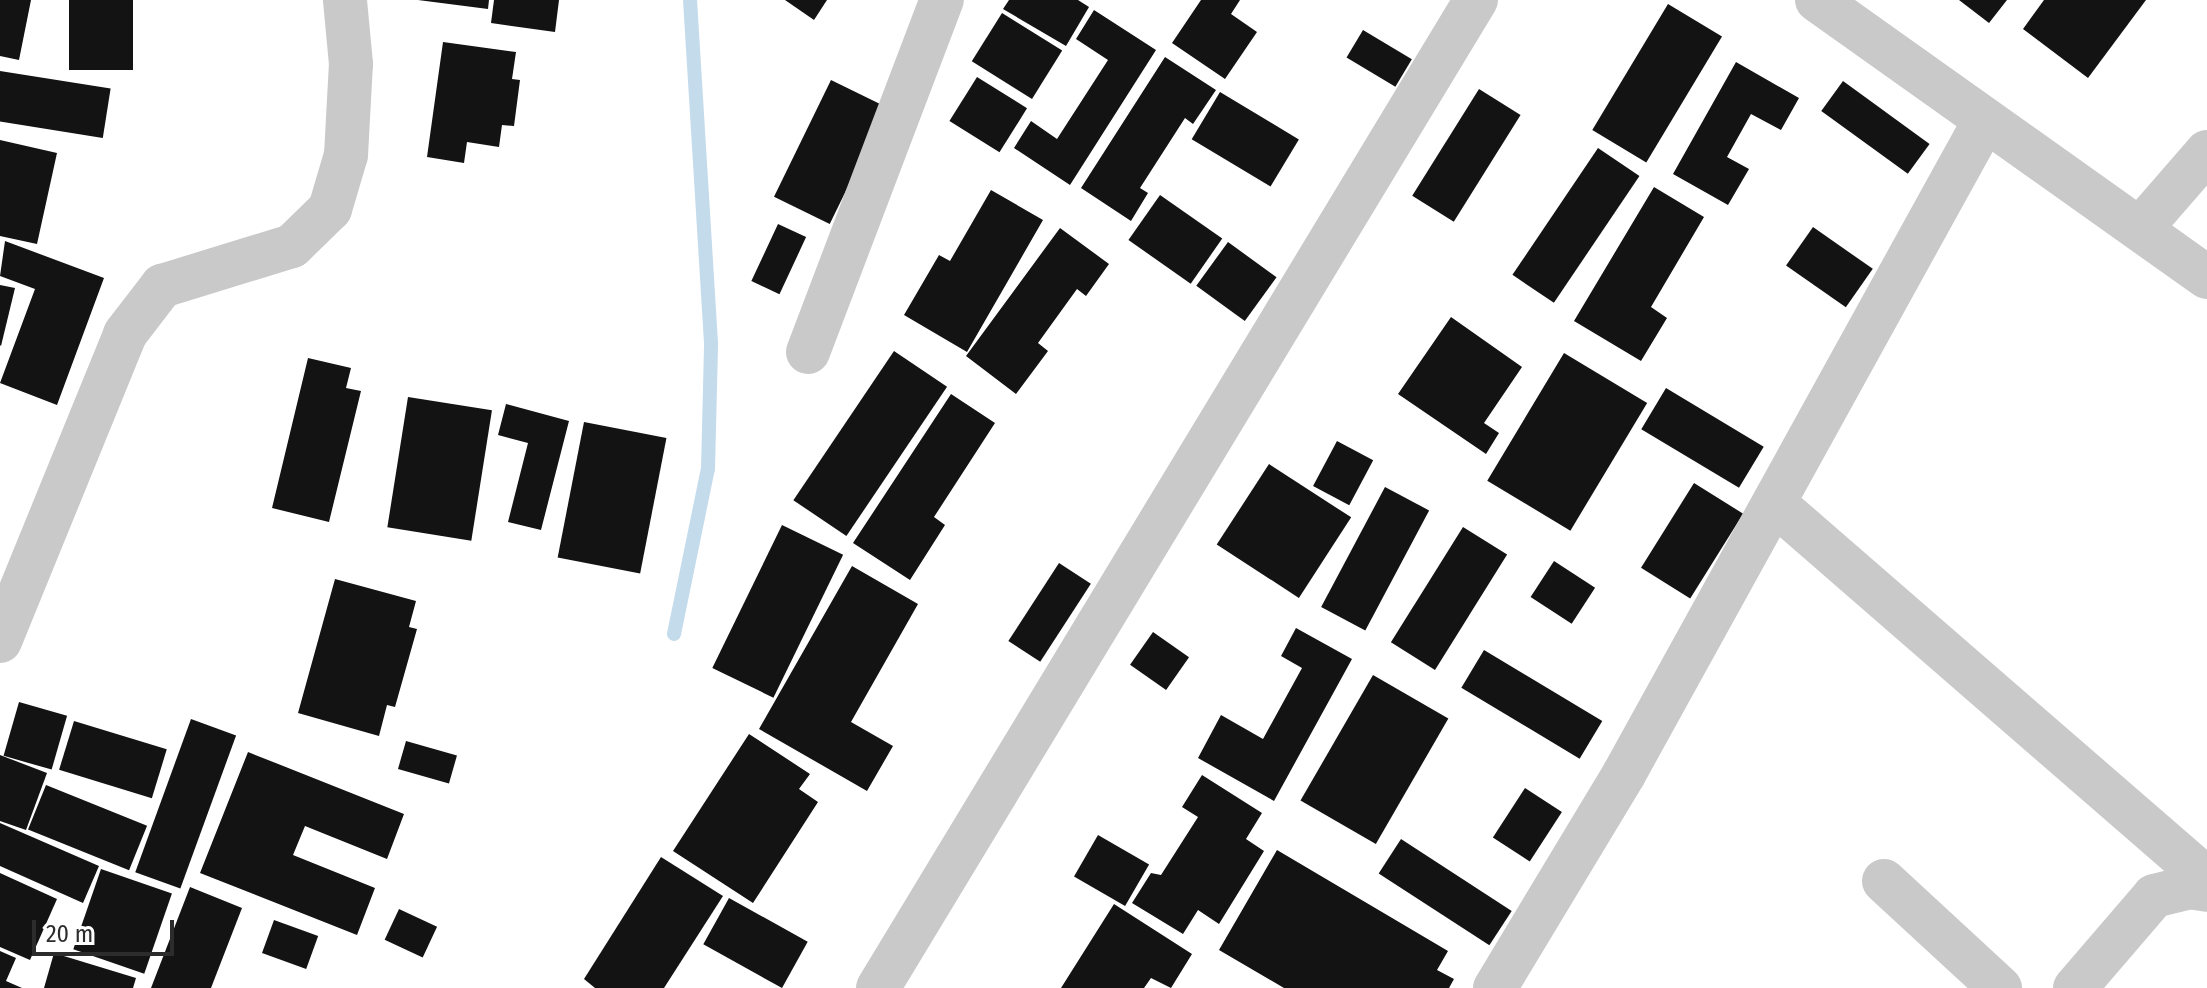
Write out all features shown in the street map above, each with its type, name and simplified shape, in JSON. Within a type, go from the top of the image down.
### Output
[{"type":"street","points":[[0,641],[125,334],[162,286],[292,246],[330,209],[346,155],[351,64],[345,0]]},
{"type":"street","points":[[808,352],[942,0]]},
{"type":"street","points":[[878,988],[1476,0]]},
{"type":"street","points":[[1817,0],[2207,277]]},
{"type":"street","points":[[1495,988],[1624,774],[1985,120]]},
{"type":"street","points":[[2140,229],[2207,152]]},
{"type":"street","points":[[1774,503],[2207,879]]},
{"type":"street","points":[[1884,881],[2000,988]]},
{"type":"street","points":[[2075,988],[2154,896],[2189,887],[2207,890]]},
{"type":"building","points":[[0,0],[31,0],[19,60],[0,56]]},
{"type":"building","points":[[69,0],[133,0],[133,70],[69,70]]},
{"type":"building","points":[[418,0],[489,0],[488,9]]},
{"type":"building","points":[[494,0],[559,0],[555,32],[491,23]]},
{"type":"building","points":[[785,0],[827,0],[814,20]]},
{"type":"building","points":[[1009,0],[1078,0],[1089,7],[1066,46],[1003,9]]},
{"type":"building","points":[[1201,0],[1240,0],[1231,14],[1257,32],[1225,79],[1172,43]]},
{"type":"building","points":[[1959,0],[2007,0],[1989,23]]},
{"type":"building","points":[[2044,0],[2146,0],[2088,78],[2023,29]]},
{"type":"building","points":[[1668,4],[1722,36],[1646,162],[1592,130]]},
{"type":"building","points":[[1094,10],[1156,50],[1070,185],[1014,148],[1031,121],[1057,139],[1108,60],[1076,39]]},
{"type":"building","points":[[1002,13],[1062,51],[1032,99],[972,61]]},
{"type":"building","points":[[1363,30],[1412,59],[1395,87],[1347,57]]},
{"type":"building","points":[[443,42],[516,52],[512,79],[520,80],[514,126],[502,125],[499,147],[467,142],[464,163],[427,157]]},
{"type":"building","points":[[1165,57],[1216,90],[1193,124],[1185,118],[1140,188],[1148,193],[1131,221],[1081,188]]},
{"type":"building","points":[[1736,62],[1799,98],[1781,130],[1751,114],[1727,157],[1749,169],[1728,205],[1673,174]]},
{"type":"building","points":[[0,71],[111,89],[103,138],[0,122]]},
{"type":"building","points":[[977,77],[1027,108],[999,152],[949,121]]},
{"type":"building","points":[[831,80],[887,107],[830,224],[774,197]]},
{"type":"building","points":[[1843,81],[1930,144],[1908,174],[1821,111]]},
{"type":"building","points":[[1479,89],[1521,115],[1454,222],[1412,196]]},
{"type":"building","points":[[1220,92],[1299,139],[1271,187],[1192,139]]},
{"type":"building","points":[[0,140],[57,153],[37,244],[0,236]]},
{"type":"building","points":[[1598,148],[1639,176],[1554,303],[1512,275]]},
{"type":"building","points":[[1654,187],[1704,217],[1651,307],[1667,318],[1641,361],[1574,321]]},
{"type":"building","points":[[991,190],[1043,220],[967,352],[904,315],[939,255],[950,261]]},
{"type":"building","points":[[1160,195],[1222,239],[1191,284],[1128,240]]},
{"type":"building","points":[[778,224],[806,237],[779,294],[751,281]]},
{"type":"building","points":[[1813,227],[1873,269],[1846,307],[1786,266]]},
{"type":"building","points":[[1060,228],[1109,264],[1086,296],[1077,289],[1038,343],[1048,351],[1016,394],[966,356]]},
{"type":"building","points":[[5,241],[104,278],[57,405],[0,383],[35,289],[0,276]]},
{"type":"building","points":[[1228,242],[1277,277],[1245,321],[1196,286]]},
{"type":"building","points":[[0,285],[15,288],[1,346],[0,345]]},
{"type":"building","points":[[1451,317],[1522,367],[1484,423],[1499,433],[1486,454],[1398,394]]},
{"type":"building","points":[[894,351],[947,387],[846,536],[793,500]]},
{"type":"building","points":[[1564,353],[1647,403],[1570,531],[1487,481]]},
{"type":"building","points":[[308,358],[351,368],[346,388],[361,391],[329,522],[272,508]]},
{"type":"building","points":[[1666,388],[1764,447],[1739,488],[1641,429]]},
{"type":"building","points":[[951,394],[995,423],[934,517],[945,525],[910,580],[853,543]]},
{"type":"building","points":[[408,397],[492,410],[471,541],[387,527]]},
{"type":"building","points":[[506,404],[569,421],[541,530],[508,522],[528,443],[498,435]]},
{"type":"building","points":[[584,422],[666,438],[640,573],[558,557]]},
{"type":"building","points":[[1337,441],[1373,460],[1349,505],[1313,486]]},
{"type":"building","points":[[1269,464],[1351,517],[1299,598],[1217,545]]},
{"type":"building","points":[[1694,483],[1743,514],[1690,599],[1641,568]]},
{"type":"building","points":[[1385,487],[1429,510],[1365,631],[1321,607]]},
{"type":"building","points":[[782,525],[843,555],[773,698],[712,668]]},
{"type":"building","points":[[1463,527],[1507,555],[1435,670],[1391,642]]},
{"type":"building","points":[[1554,561],[1595,588],[1572,624],[1531,597]]},
{"type":"building","points":[[1059,563],[1091,584],[1040,662],[1008,641]]},
{"type":"building","points":[[852,566],[918,604],[851,722],[893,746],[867,791],[759,729]]},
{"type":"building","points":[[335,579],[416,601],[409,627],[417,629],[395,707],[387,705],[379,736],[298,713]]},
{"type":"building","points":[[1296,628],[1352,659],[1274,801],[1198,758],[1221,715],[1263,739],[1302,668],[1281,656]]},
{"type":"building","points":[[1153,632],[1189,657],[1166,690],[1130,665]]},
{"type":"building","points":[[1484,650],[1602,721],[1580,759],[1461,688]]},
{"type":"building","points":[[1373,675],[1448,718],[1376,844],[1300,801]]},
{"type":"building","points":[[19,702],[67,716],[52,770],[4,756]]},
{"type":"building","points":[[191,719],[236,735],[180,889],[135,872]]},
{"type":"building","points":[[74,721],[167,749],[152,798],[59,770]]},
{"type":"building","points":[[749,734],[810,774],[799,789],[818,802],[753,903],[673,851]]},
{"type":"building","points":[[406,741],[457,756],[449,783],[398,769]]},
{"type":"building","points":[[248,752],[404,814],[387,859],[305,826],[293,855],[375,888],[357,935],[200,873]]},
{"type":"building","points":[[0,755],[47,773],[26,830],[0,821]]},
{"type":"building","points":[[1202,775],[1262,813],[1246,839],[1264,851],[1219,924],[1198,910],[1183,934],[1132,903],[1151,873],[1161,875],[1198,817],[1182,807]]},
{"type":"building","points":[[46,785],[147,826],[129,870],[28,830]]},
{"type":"building","points":[[1525,788],[1562,812],[1530,861],[1493,837]]},
{"type":"building","points":[[0,823],[99,866],[83,903],[0,866]]},
{"type":"building","points":[[1098,835],[1149,865],[1125,906],[1074,877]]},
{"type":"building","points":[[1401,839],[1512,911],[1489,945],[1379,873]]},
{"type":"building","points":[[1277,850],[1448,951],[1437,970],[1454,979],[1449,988],[1284,988],[1219,950]]},
{"type":"building","points":[[661,857],[723,896],[664,988],[595,988],[584,979]]},
{"type":"building","points":[[101,869],[172,893],[144,974],[73,949]]},
{"type":"building","points":[[0,873],[57,899],[30,960],[0,947]]},
{"type":"building","points":[[190,887],[242,908],[211,988],[151,988]]},
{"type":"building","points":[[729,898],[808,942],[782,988],[703,944]]},
{"type":"building","points":[[1114,904],[1192,954],[1171,988],[1151,978],[1144,988],[1061,988]]},
{"type":"building","points":[[399,909],[437,927],[423,958],[385,940]]},
{"type":"building","points":[[274,920],[318,936],[306,969],[262,953]]},
{"type":"building","points":[[0,951],[16,958],[6,981],[22,988],[0,988]]},
{"type":"building","points":[[54,953],[136,978],[133,988],[44,988]]},
{"type":"waterway","points":[[674,634],[708,469],[711,343],[690,0]]}]
